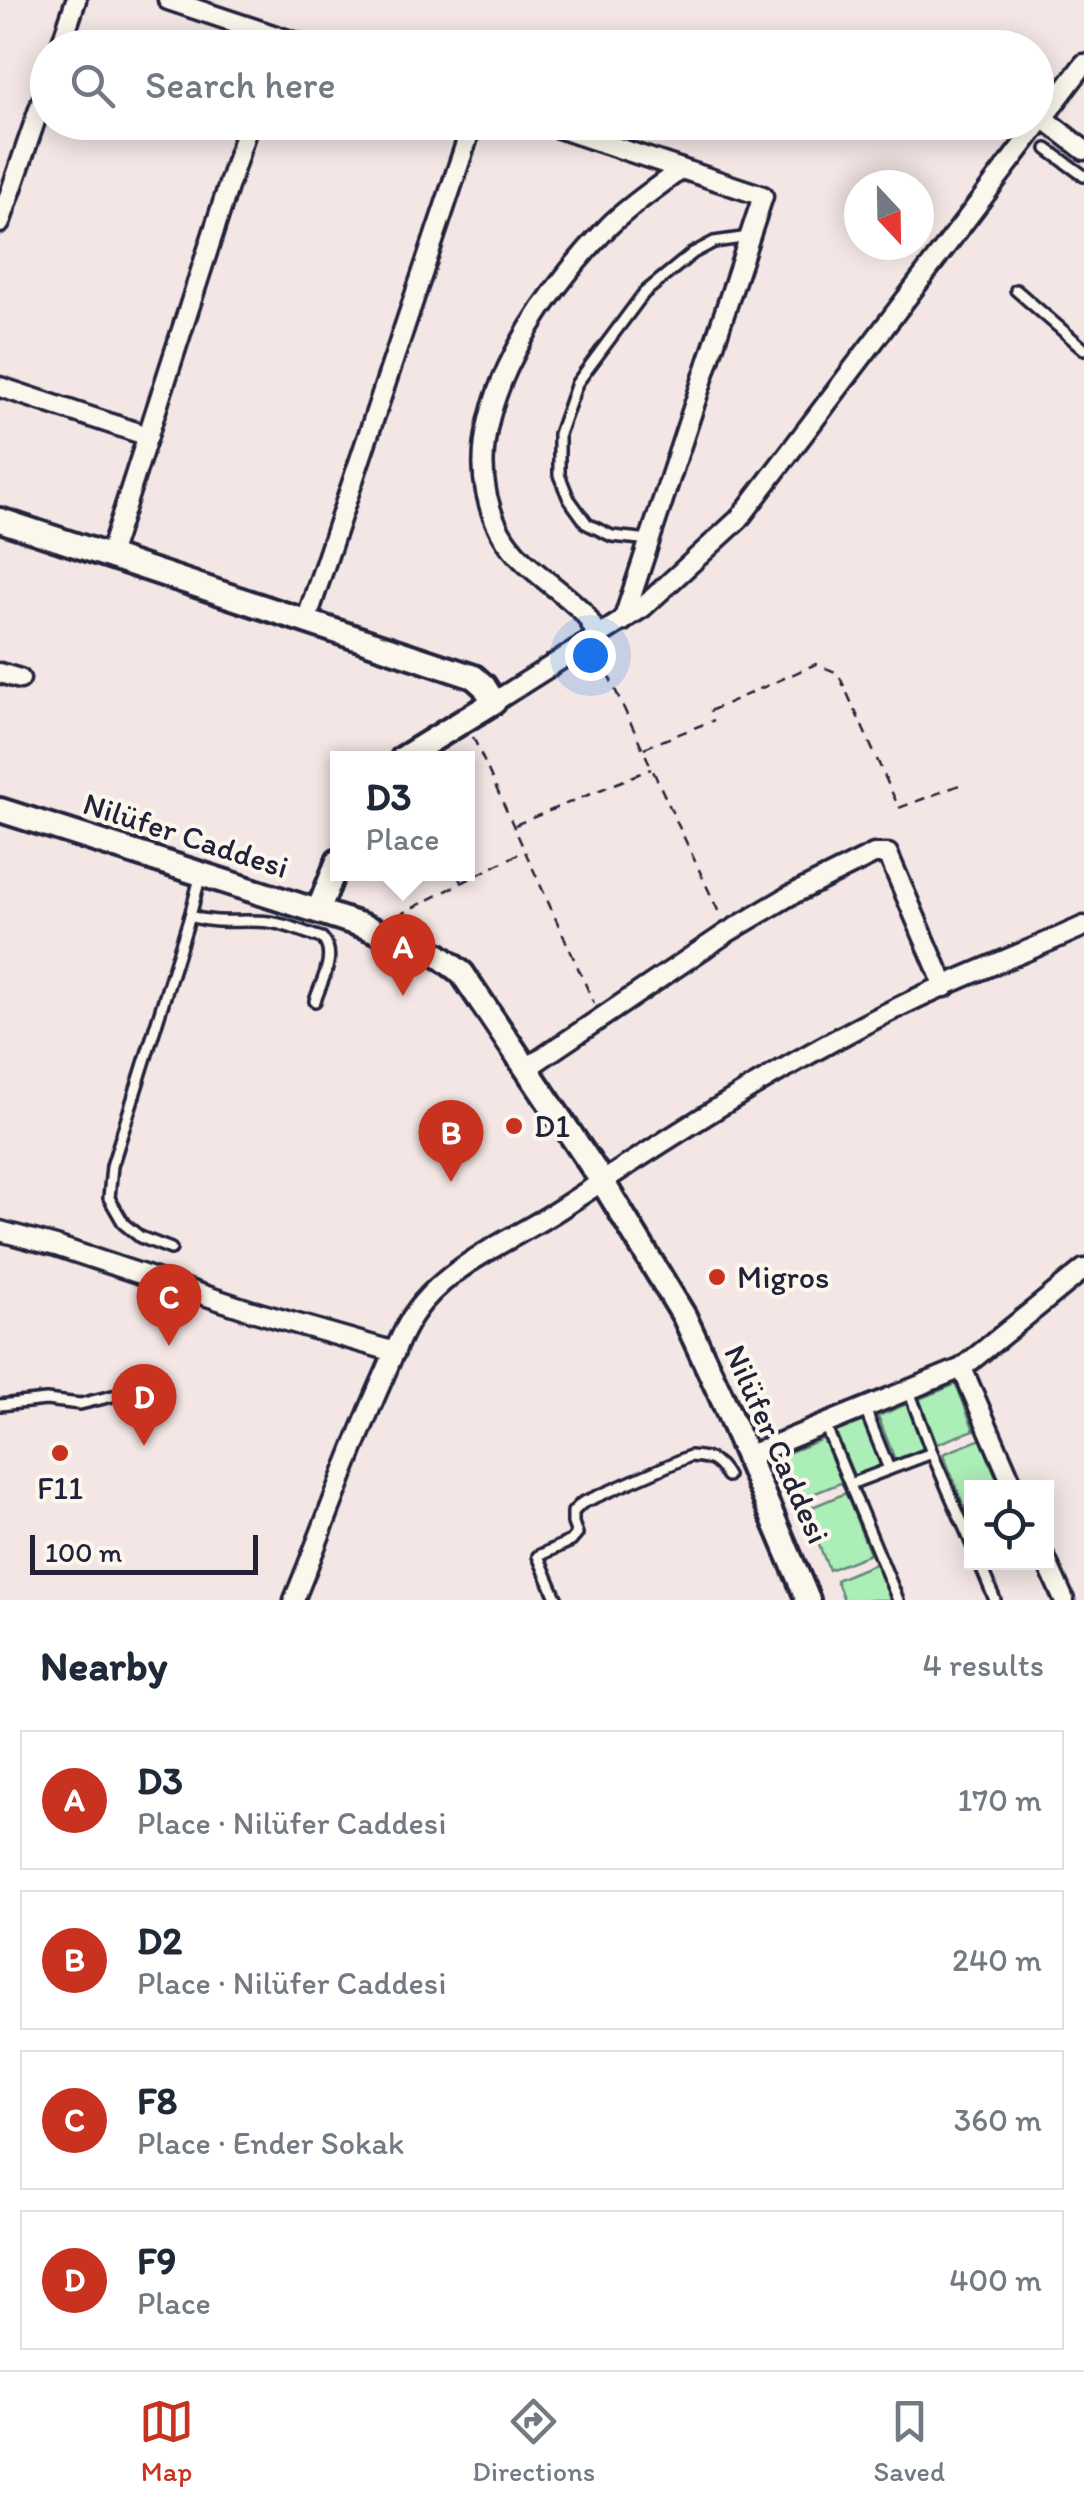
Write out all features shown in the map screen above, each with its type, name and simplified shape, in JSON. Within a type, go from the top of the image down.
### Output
[{"type":"street","points":[[66,30],[76,0]]},
{"type":"street","points":[[168,0],[245,30]]},
{"type":"street","points":[[1054,104],[1084,64]]},
{"type":"street","points":[[1054,127],[1084,150]]},
{"type":"street","points":[[0,222],[30,135]]},
{"type":"street","points":[[109,556],[244,140]]},
{"type":"street","points":[[306,621],[467,140]]},
{"type":"street","points":[[594,140],[764,196],[623,621]]},
{"type":"street","points":[[414,751],[642,608],[738,519],[1026,140]]},
{"type":"street","points":[[595,638],[585,613],[529,567],[501,533],[486,495],[483,450],[497,393],[530,324],[574,264],[612,222],[681,169]]},
{"type":"street","points":[[0,386],[148,436]]},
{"type":"street","points":[[0,520],[474,677],[494,702]]},
{"type":"street","points":[[0,672],[20,679]]},
{"type":"street","name":"Nilüfer Caddesi","points":[[0,810],[372,929],[438,956],[462,973],[602,1181],[684,1316],[808,1600]]},
{"type":"street","points":[[527,1068],[728,932],[789,896],[874,854],[888,854],[945,987]]},
{"type":"street","points":[[318,911],[330,881]]},
{"type":"street","points":[[294,1600],[357,1436],[408,1322],[440,1284],[468,1263],[782,1072],[911,1001],[1084,926]]},
{"type":"street","points":[[0,1230],[252,1311],[395,1352]]},
{"type":"street","points":[[748,1456],[962,1368],[1084,1269]]},
{"type":"street","points":[[962,1368],[1011,1480]]},
{"type":"street","points":[[1050,1570],[1064,1600]]},
{"type":"lane","points":[[1047,149],[1084,176]]},
{"type":"lane","points":[[650,540],[612,536],[587,524],[568,499],[559,475],[558,434],[577,383],[644,293],[693,253],[714,242],[750,237]]},
{"type":"lane","points":[[1016,290],[1084,349]]},
{"type":"lane","points":[[171,1250],[124,1224],[109,1198],[112,1166],[201,874]]},
{"type":"lane","points":[[190,916],[210,922],[274,923],[322,938],[330,954],[315,1001]]},
{"type":"lane","points":[[0,1405],[46,1400],[80,1404],[157,1385]]},
{"type":"lane","points":[[908,1391],[964,1527]]},
{"type":"lane","points":[[865,1409],[889,1469]]},
{"type":"lane","points":[[825,1425],[898,1600]]},
{"type":"lane","points":[[850,1484],[932,1453]]},
{"type":"lane","points":[[557,1600],[538,1556],[578,1534],[573,1512],[582,1504],[690,1456],[709,1457],[728,1476]]},
{"type":"lane","points":[[982,1570],[995,1600]]},
{"type":"path","points":[[595,638],[728,932]]},
{"type":"path","points":[[710,711],[816,664],[838,673],[899,808],[962,784]]},
{"type":"path","points":[[465,720],[601,1018]]},
{"type":"path","points":[[642,748],[714,720]]},
{"type":"path","points":[[514,826],[652,768]]},
{"type":"path","points":[[475,876],[525,850]]},
{"type":"path","points":[[372,929],[465,881]]},
{"type":"green space","points":[[956,1384],[974,1430],[937,1444],[919,1399]]},
{"type":"green space","points":[[907,1404],[924,1448],[895,1460],[878,1416]]},
{"type":"green space","points":[[866,1420],[883,1465],[854,1476],[836,1432]]},
{"type":"green space","points":[[825,1438],[843,1482],[798,1500],[780,1456]]},
{"type":"green space","points":[[981,1439],[997,1480],[964,1480],[964,1506],[943,1454]]},
{"type":"green space","points":[[846,1493],[870,1554],[829,1570],[805,1510]]},
{"type":"green space","points":[[877,1563],[892,1600],[844,1600],[836,1580]]},
{"type":"place","name":"D3","points":[[403,996]]},
{"type":"place","name":"D1","points":[[514,1126]]},
{"type":"place","name":"D2","points":[[451,1182]]},
{"type":"place","name":"Migros","points":[[717,1277]]},
{"type":"place","name":"F8","points":[[169,1346]]},
{"type":"place","name":"F9","points":[[144,1446]]},
{"type":"place","name":"F11","points":[[60,1453]]}]
